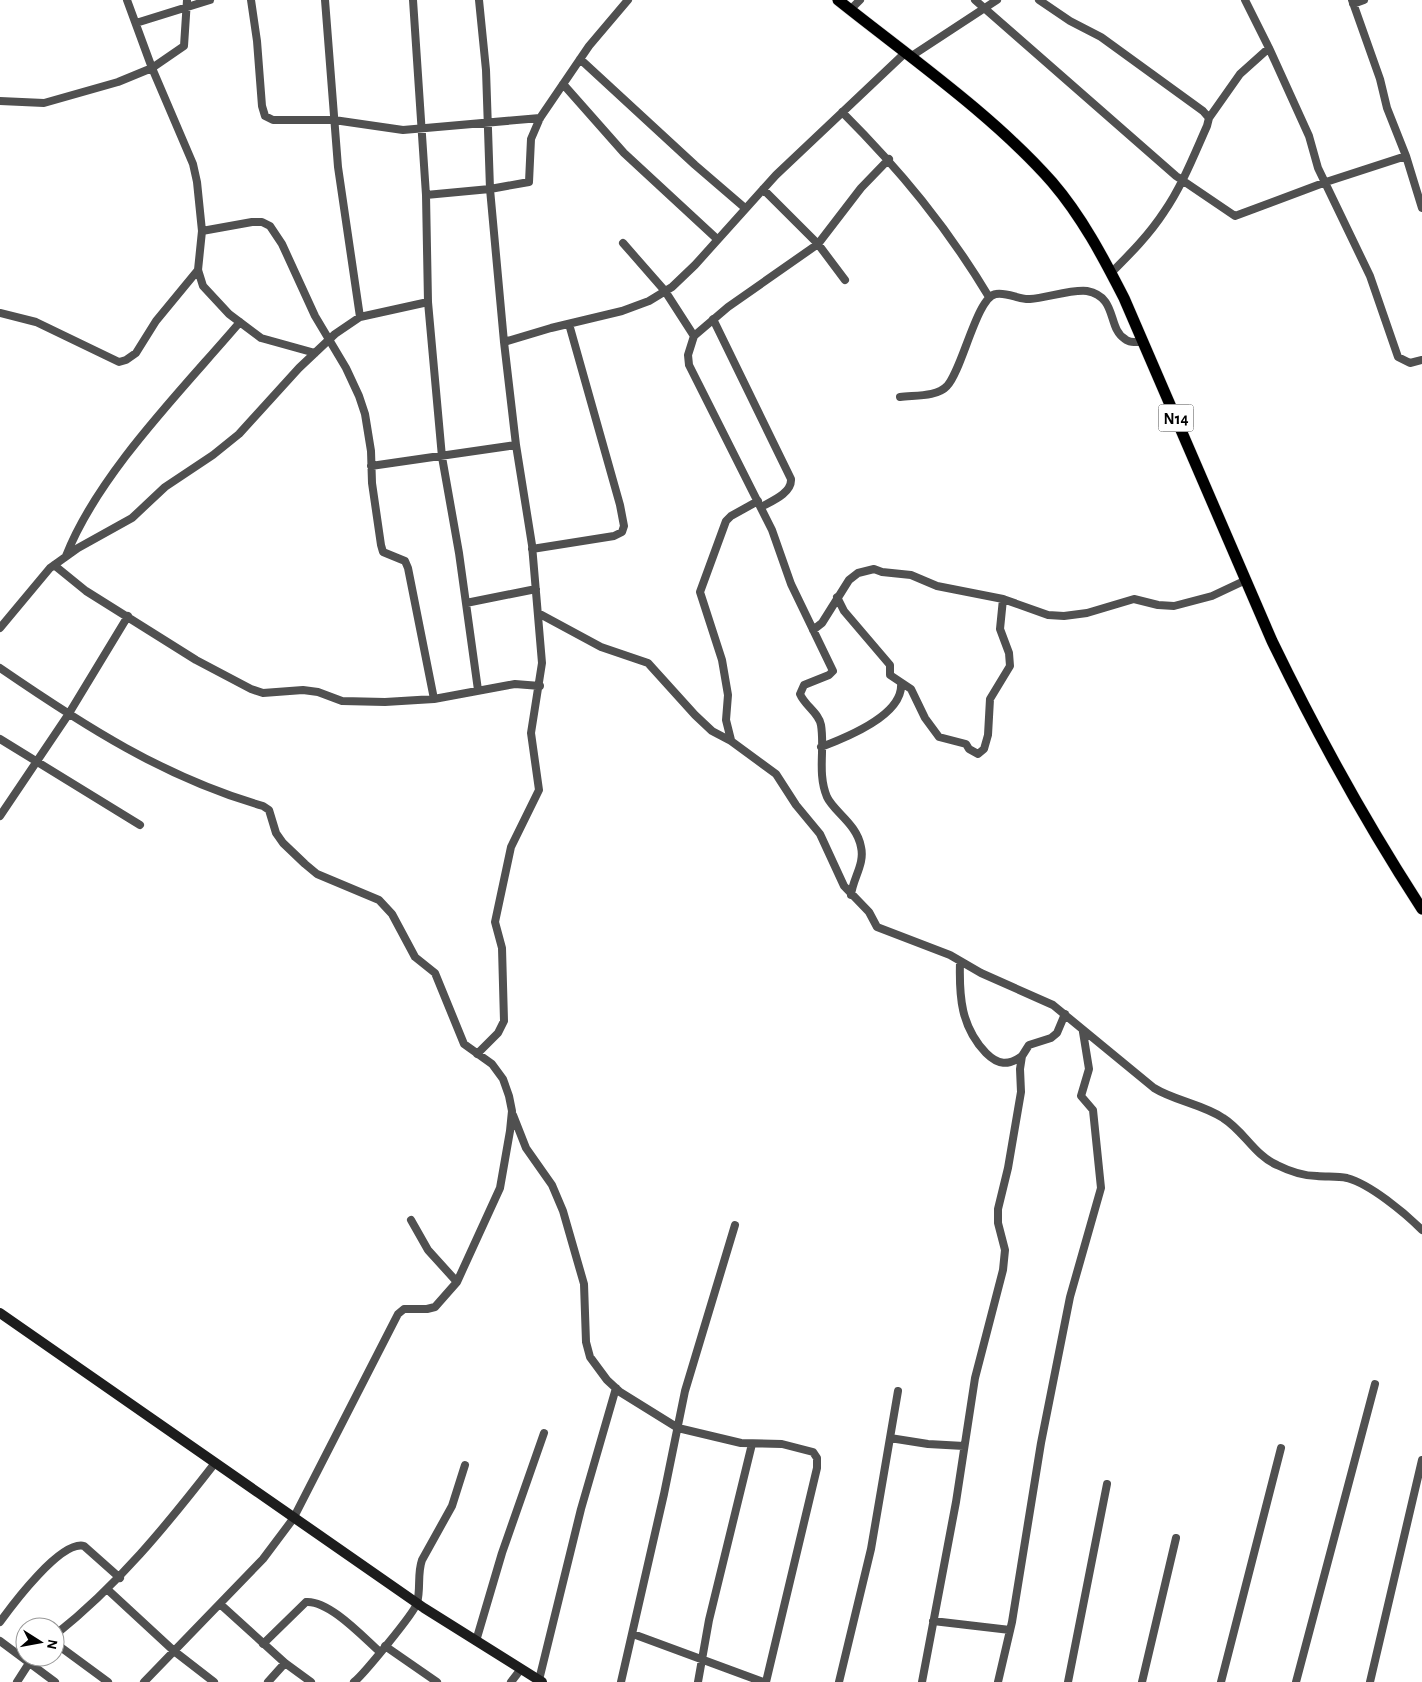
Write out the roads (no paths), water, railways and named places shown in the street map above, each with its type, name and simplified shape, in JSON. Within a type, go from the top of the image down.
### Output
[{"type":"main road","name":"N14","points":[[838,0],[1030,158],[1077,214],[1098,246],[1143,342],[1272,641],[1333,760],[1368,823],[1422,909]]},
{"type":"main road","points":[[0,1313],[417,1604],[541,1681]]},
{"type":"street","points":[[127,0],[152,68],[193,164],[197,182],[202,231],[198,270],[203,286],[240,322],[261,338],[315,353]]},
{"type":"street","points":[[136,23],[188,4],[210,0]]},
{"type":"street","points":[[251,0],[258,41],[262,106],[265,116],[273,120],[334,120],[403,130],[540,118]]},
{"type":"street","points":[[325,0],[338,167],[360,317]]},
{"type":"street","points":[[413,0],[426,195],[428,302],[442,456],[478,690]]},
{"type":"street","points":[[477,1054],[498,1033],[504,1021],[502,948],[495,922],[511,847],[536,798],[538,790],[531,733],[540,686],[542,663],[532,548],[516,446],[504,342],[490,189],[486,70],[479,0]]},
{"type":"street","points":[[426,195],[490,189],[529,182],[531,139],[540,118],[580,59],[628,0]]},
{"type":"street","points":[[850,10],[860,0]]},
{"type":"street","points":[[975,0],[1183,180],[1235,216],[1326,182],[1406,156]]},
{"type":"street","points":[[504,342],[622,312],[649,301],[665,291],[695,265],[716,239],[763,189],[842,112],[907,55],[997,0]]},
{"type":"street","points":[[1039,0],[1062,16],[1101,37],[1204,111],[1209,118]]},
{"type":"street","points":[[1244,0],[1269,48],[1326,182],[1370,276],[1398,357],[1410,363],[1422,360]]},
{"type":"street","points":[[1364,0],[1352,2],[1380,78],[1386,108],[1406,156],[1422,208]]},
{"type":"street","points":[[0,101],[44,104],[118,82],[152,68],[184,46],[188,4]]},
{"type":"street","points":[[1111,274],[1140,244],[1158,220],[1183,180],[1208,126],[1209,118],[1240,74],[1269,48]]},
{"type":"street","points":[[580,59],[695,165],[745,208]]},
{"type":"street","points":[[563,84],[624,152],[716,239]]},
{"type":"street","points":[[842,112],[888,159],[942,224],[989,297]]},
{"type":"street","points":[[851,894],[862,861],[861,846],[847,819],[828,798],[822,778],[821,723],[817,715],[804,704],[800,694],[804,685],[829,675],[833,671],[791,584],[772,530],[760,504],[688,365],[688,355],[694,336],[713,319],[818,244],[861,188],[888,159]]},
{"type":"street","points":[[763,189],[818,244],[845,280]]},
{"type":"street","points":[[202,231],[252,222],[262,222],[270,226],[282,244],[315,316],[330,339],[359,396],[366,423],[381,545],[384,552],[405,561],[408,568],[434,699]]},
{"type":"street","points":[[623,243],[665,291],[694,336]]},
{"type":"street","points":[[0,312],[36,322],[119,362],[126,360],[136,353],[156,321],[198,270]]},
{"type":"street","points":[[900,397],[937,392],[947,386],[954,375],[981,309],[989,297],[996,294],[1027,300],[1085,291],[1103,298],[1121,336],[1125,340],[1143,342]]},
{"type":"street","points":[[0,628],[54,565],[78,548],[132,518],[165,487],[213,455],[239,434],[330,339],[360,317],[428,302]]},
{"type":"street","points":[[713,319],[791,480],[788,490],[731,516],[726,521],[700,592],[722,660],[728,695],[727,732],[731,741]]},
{"type":"street","points":[[66,557],[76,530],[125,460],[240,322]]},
{"type":"street","points":[[532,548],[614,536],[622,532],[624,526],[620,505],[569,324]]},
{"type":"street","points":[[371,466],[516,446]]},
{"type":"street","points":[[54,565],[86,590],[196,660],[251,689],[263,693],[303,690],[318,692],[342,700],[362,702],[434,699],[515,684],[540,686]]},
{"type":"street","points":[[813,630],[822,624],[849,580],[858,572],[874,569],[882,572],[911,575],[937,586],[1002,599],[1048,615],[1064,616],[1087,613],[1134,599],[1158,605],[1174,606],[1212,596],[1246,580]]},
{"type":"street","points":[[466,603],[536,589]]},
{"type":"street","points":[[837,597],[844,611],[890,665],[890,674],[911,689],[924,718],[939,737],[950,741],[960,741],[978,754],[984,749],[988,735],[990,699],[1010,666],[1000,629],[1002,599]]},
{"type":"street","points":[[538,613],[601,648],[648,663],[712,731],[731,741],[776,774],[796,806],[820,834],[838,875],[851,894],[870,912],[877,927],[919,941],[1008,986],[1034,995],[1065,1014],[1083,1032],[1154,1088],[1199,1105],[1225,1119],[1238,1129],[1250,1144],[1274,1164],[1304,1175],[1334,1176],[1358,1182],[1388,1202],[1422,1230]]},
{"type":"street","points":[[0,816],[68,715],[128,616]]},
{"type":"street","points":[[0,668],[68,715],[166,770],[202,786],[263,806],[269,810],[276,833],[283,843],[305,864],[318,874],[379,900],[400,928],[416,957],[435,973],[464,1044],[492,1064],[502,1079],[526,1148],[552,1185],[563,1211],[584,1284],[586,1342],[590,1357],[607,1380],[616,1388],[678,1428],[741,1443],[782,1444],[813,1452],[817,1458],[817,1468],[795,1567],[765,1682],[633,1634]]},
{"type":"street","points":[[821,747],[875,722],[892,706],[902,691],[901,683]]},
{"type":"street","points":[[0,739],[140,825]]},
{"type":"street","points":[[960,962],[962,1002],[971,1037],[993,1060],[1003,1064],[1012,1063],[1022,1056],[1029,1045],[1051,1038],[1057,1033],[1065,1014]]},
{"type":"street","points":[[998,1682],[1010,1630],[1070,1297],[1101,1188],[1092,1110],[1081,1096],[1089,1069],[1083,1032]]},
{"type":"street","points":[[922,1682],[975,1378],[1003,1270],[1005,1250],[998,1223],[998,1209],[1016,1124],[1021,1092],[1020,1068],[1022,1056]]},
{"type":"street","points":[[144,1682],[263,1559],[293,1519],[398,1314],[404,1309],[435,1307],[457,1282],[500,1188],[506,1165],[512,1111]]},
{"type":"street","points":[[411,1220],[428,1250],[457,1282]]},
{"type":"street","points":[[621,1682],[685,1391],[734,1225]]},
{"type":"street","points":[[1296,1682],[1375,1384]]},
{"type":"street","points":[[541,1681],[581,1509],[616,1388]]},
{"type":"street","points":[[839,1682],[871,1549],[898,1391]]},
{"type":"street","points":[[476,1641],[502,1553],[544,1433]]},
{"type":"street","points":[[890,1438],[928,1444],[964,1446]]},
{"type":"street","points":[[698,1682],[752,1444]]},
{"type":"street","points":[[1221,1682],[1281,1448]]},
{"type":"street","points":[[1370,1682],[1422,1460]]},
{"type":"street","points":[[65,1627],[120,1578],[165,1528],[215,1463]]},
{"type":"street","points":[[354,1682],[383,1649],[417,1604],[419,1569],[422,1560],[452,1506],[465,1465]]},
{"type":"street","points":[[1068,1682],[1107,1484]]},
{"type":"street","points":[[1142,1682],[1176,1538]]},
{"type":"street","points":[[0,1622],[20,1595],[71,1546],[84,1546],[120,1578]]},
{"type":"street","points":[[108,1590],[174,1651],[214,1682]]},
{"type":"street","points":[[263,1644],[306,1602],[313,1602],[322,1604],[383,1649],[437,1682]]},
{"type":"street","points":[[220,1604],[285,1663],[311,1682]]},
{"type":"street","points":[[933,1621],[1010,1630]]},
{"type":"street","points":[[0,1641],[15,1650]]},
{"type":"street","points":[[65,1651],[108,1682]]},
{"type":"street","points":[[268,1682],[285,1663]]},
{"type":"street","points":[[17,1682],[27,1667]]},
{"type":"street","points":[[39,1667],[55,1682]]},
{"type":"street","points":[[510,1682],[521,1669]]}]
